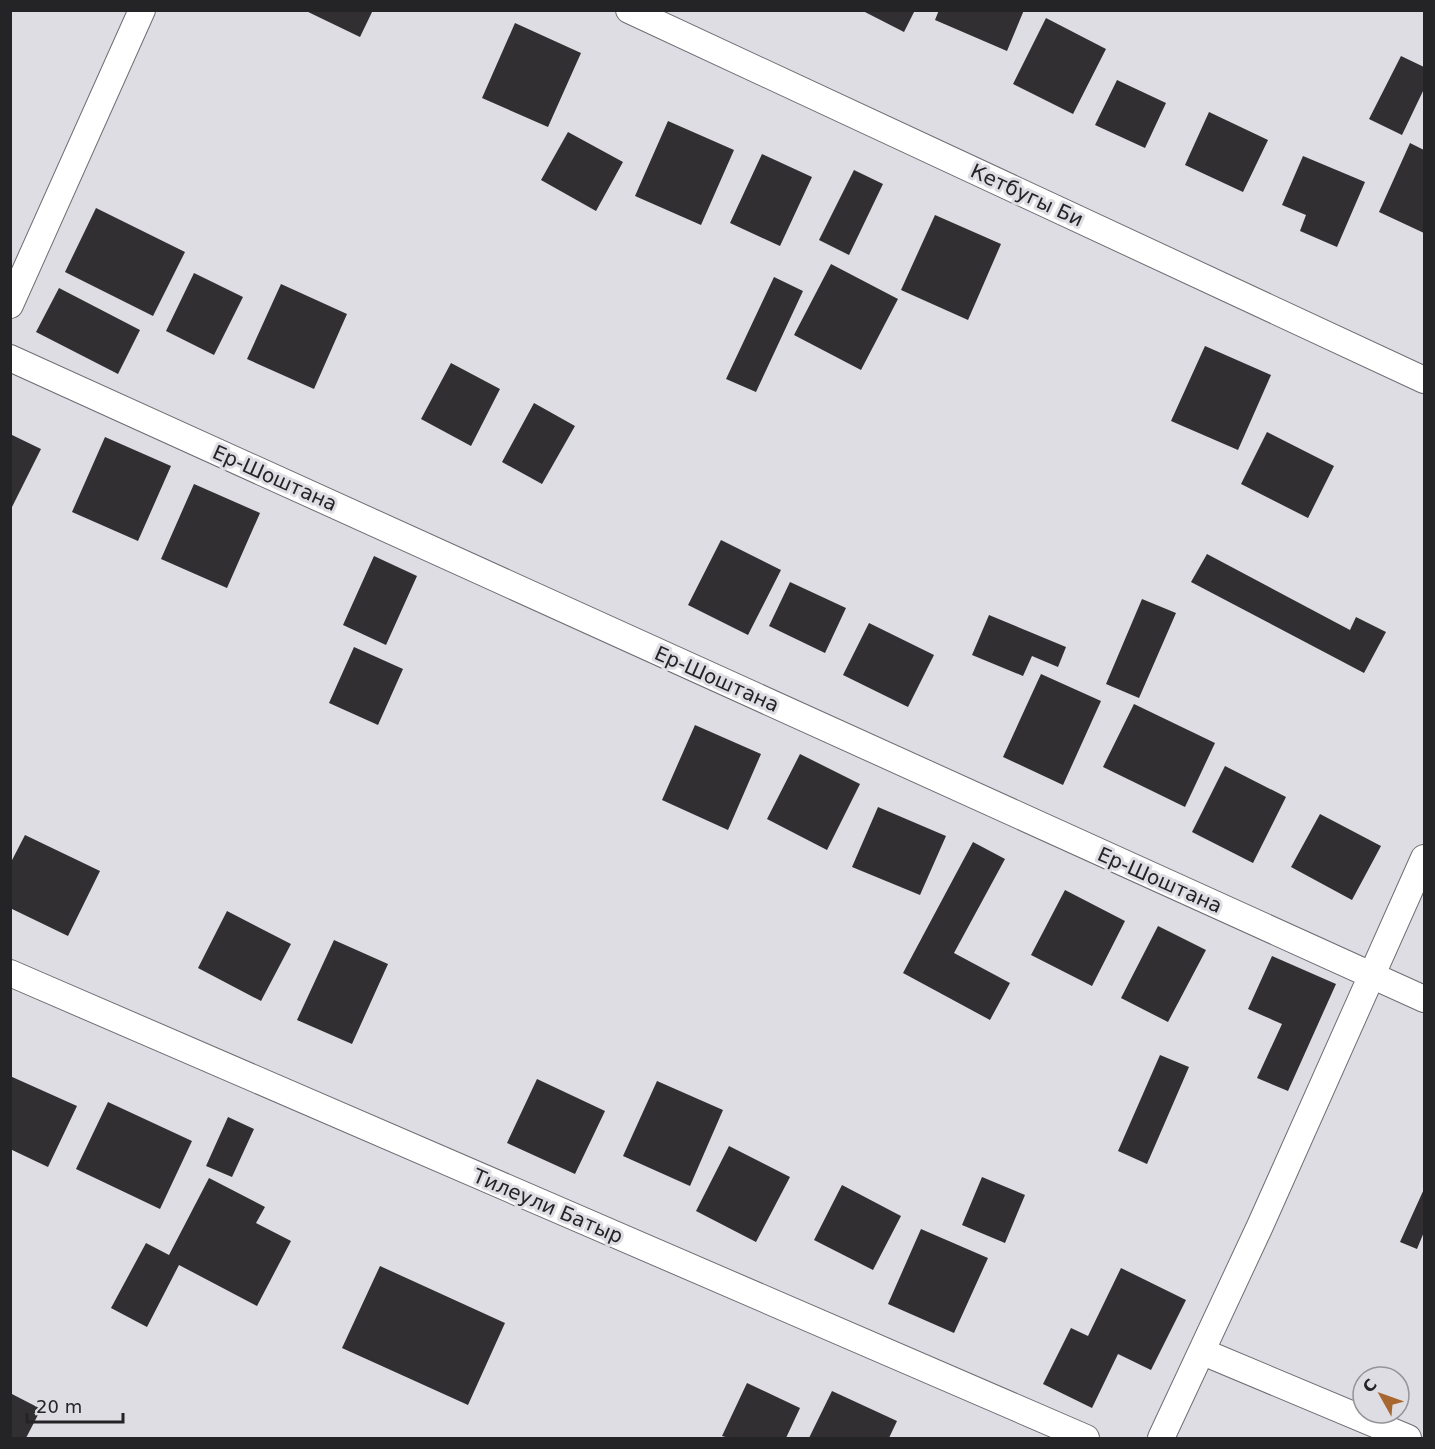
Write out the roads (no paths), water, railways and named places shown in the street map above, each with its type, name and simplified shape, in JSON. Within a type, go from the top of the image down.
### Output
[{"type":"street","points":[[10,305],[142,10]]},
{"type":"street","name":"Кетбугы Би","points":[[629,10],[1425,380]]},
{"type":"street","name":"Ер-Шоштана","points":[[10,358],[1425,999]]},
{"type":"street","points":[[1161,1438],[1203,1352],[1425,858]]},
{"type":"street","name":"Тилеули Батыр","points":[[10,974],[1086,1438]]},
{"type":"street","points":[[1203,1352],[1408,1438]]}]
